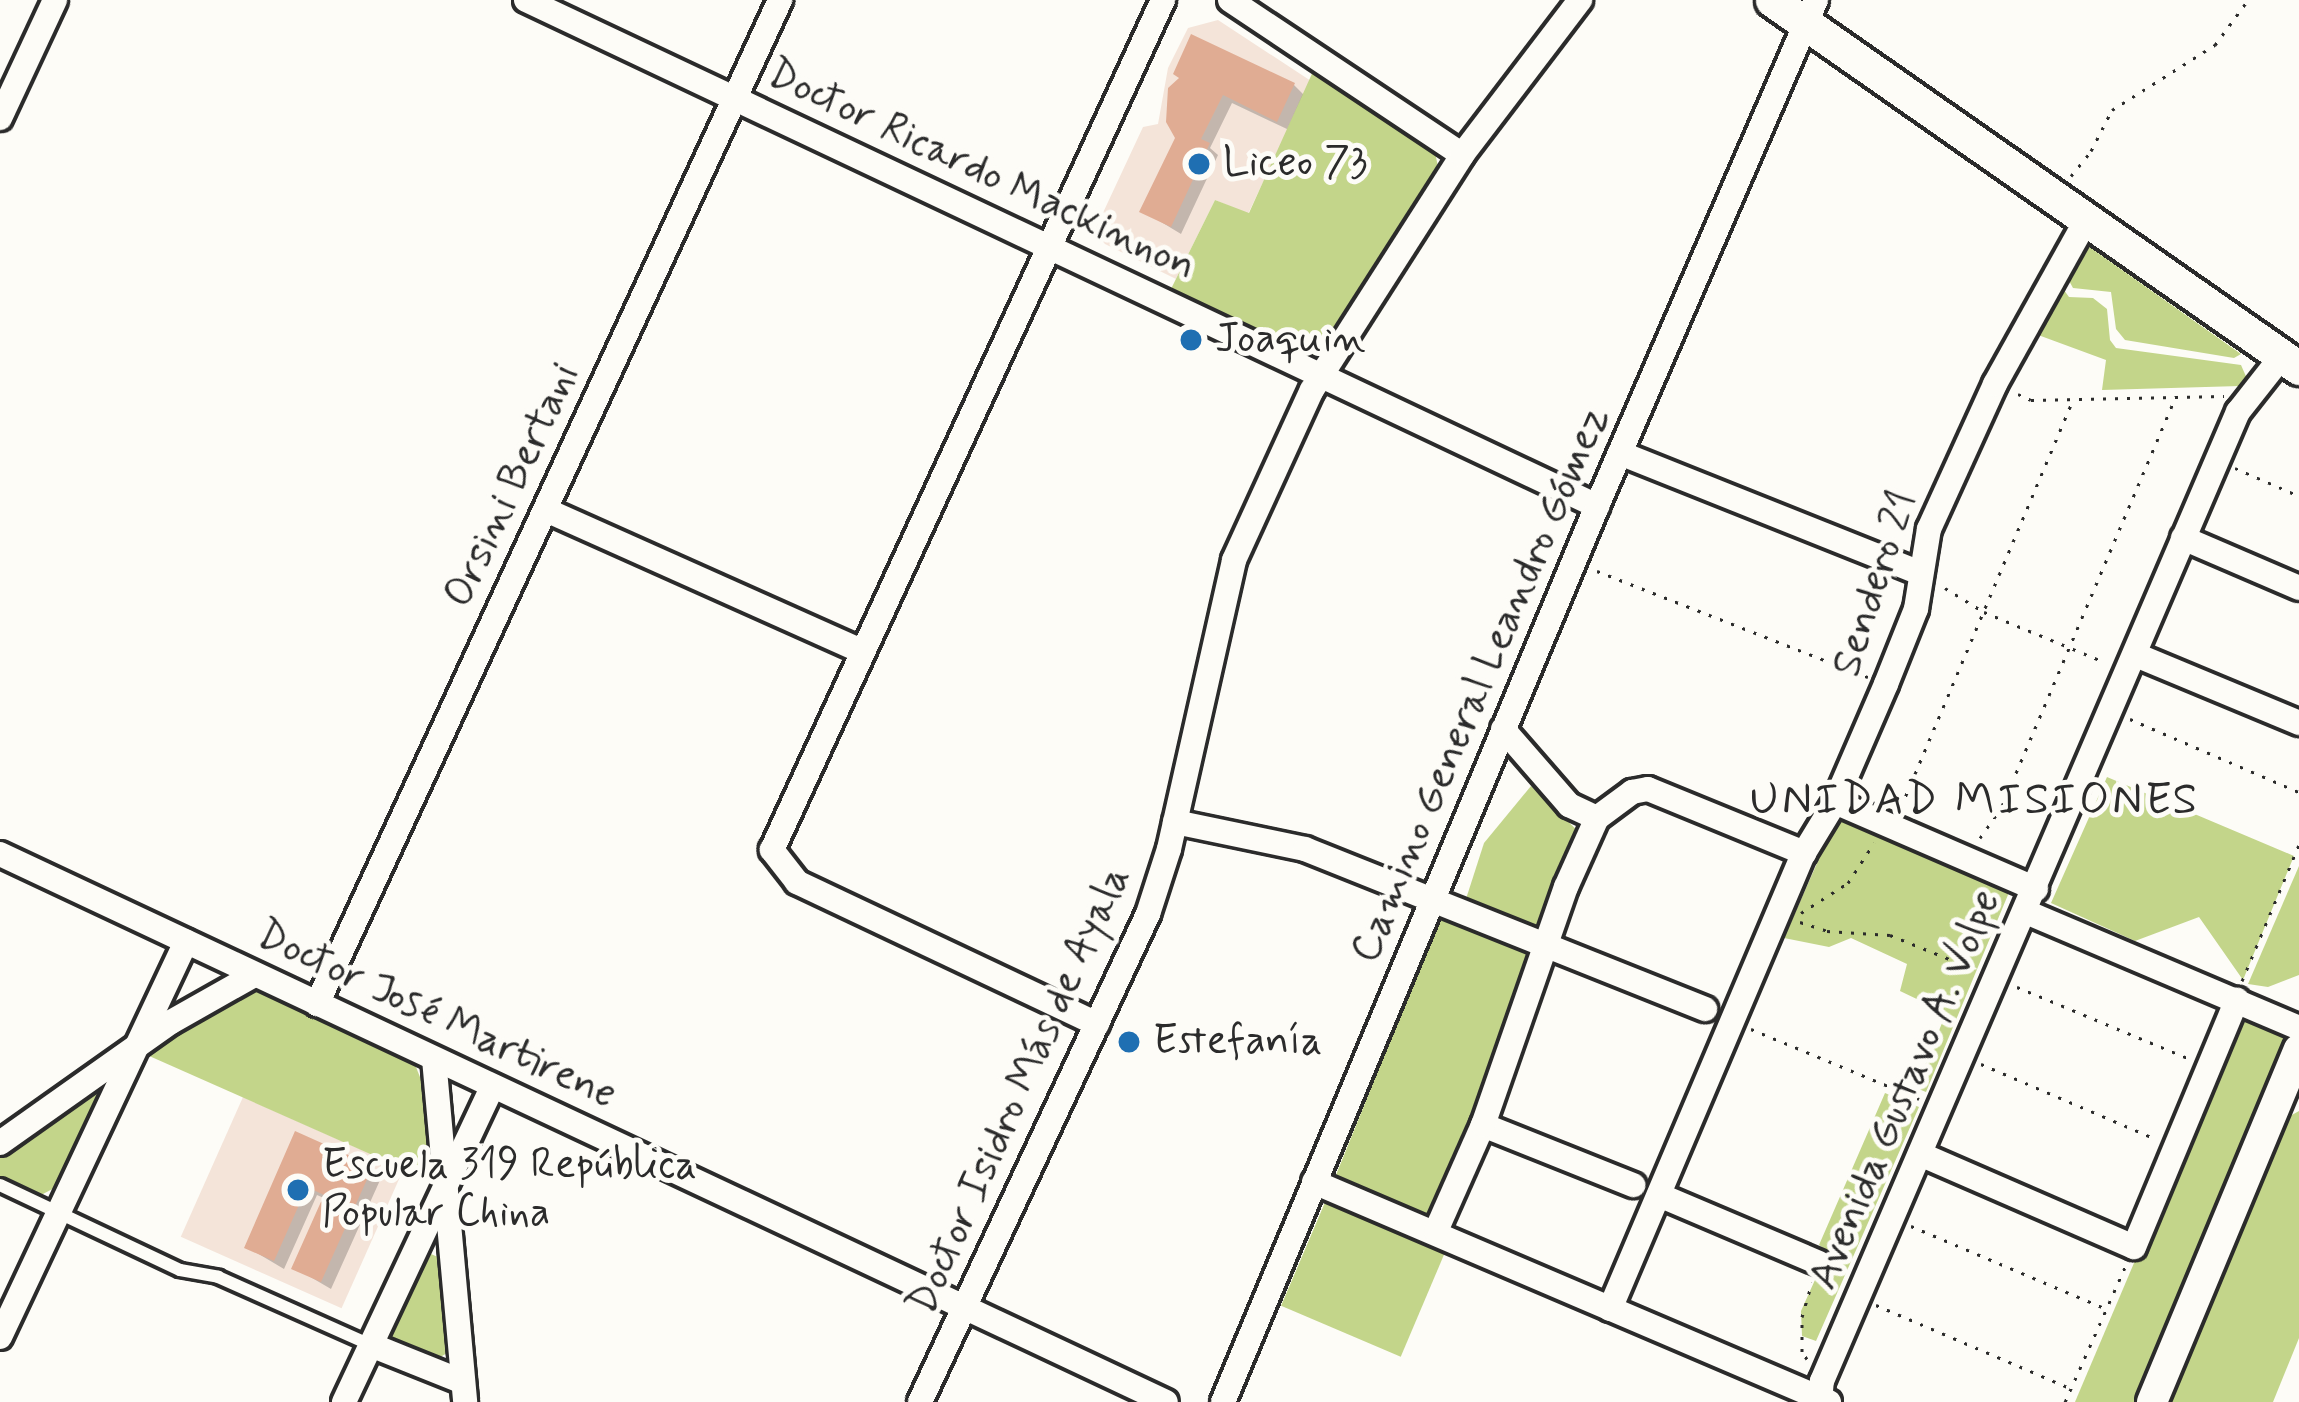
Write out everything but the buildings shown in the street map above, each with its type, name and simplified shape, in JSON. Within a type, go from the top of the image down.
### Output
[{"type":"main road","points":[[1772,0],[1810,12],[2058,199],[2290,362]]},
{"type":"street","points":[[0,118],[55,0]]},
{"type":"street","name":"Doctor Ricardo Mackinnon","points":[[526,0],[1597,506]]},
{"type":"street","name":"Orsini Bertani","points":[[316,1004],[780,0]]},
{"type":"street","points":[[1097,1024],[797,881],[775,859],[773,839],[1163,0]]},
{"type":"street","points":[[1230,0],[1462,155]]},
{"type":"street","name":"Doctor Isidro Más de Ayala","points":[[920,1402],[1148,914],[1175,821],[1234,560],[1318,375],[1462,155],[1580,0]]},
{"type":"street","name":"Camino General Leandro Gómez","points":[[1223,1402],[1597,506],[1810,12]]},
{"type":"street","name":"Sendero 21","points":[[1610,1309],[1804,853],[1835,802],[1886,684],[1916,609],[1918,572],[1929,529],[1995,384],[2087,219]]},
{"type":"street","name":"Avenida Gustavo A. Volpe","points":[[1823,1396],[1858,1298],[2217,460],[2250,397],[2290,362]]},
{"type":"street","points":[[1620,453],[1918,572]]},
{"type":"street","points":[[546,510],[860,650]]},
{"type":"street","points":[[2183,538],[2299,588]]},
{"type":"street","points":[[2132,664],[2299,724]]},
{"type":"street","points":[[1503,729],[1569,805],[1606,810],[1648,789],[1804,853]]},
{"type":"street","points":[[1835,802],[1966,858],[2031,900],[2299,1028]]},
{"type":"street","points":[[1436,1231],[1483,1125],[1551,944],[1566,887],[1606,810]]},
{"type":"street","points":[[1175,821],[1305,850],[1706,1009]]},
{"type":"street","name":"Doctor José Martirene","points":[[0,854],[1166,1402]]},
{"type":"street","points":[[0,1336],[186,942]]},
{"type":"street","points":[[0,1143],[222,989],[254,975]]},
{"type":"street","points":[[1920,1154],[2134,1247],[2236,1000]]},
{"type":"street","points":[[2152,1402],[2299,1049]]},
{"type":"street","points":[[434,1059],[464,1392]]},
{"type":"street","points":[[344,1402],[493,1086]]},
{"type":"street","points":[[1483,1125],[1633,1185]]},
{"type":"street","points":[[1314,1182],[1823,1396]]},
{"type":"street","points":[[1659,1195],[1819,1263]]},
{"type":"street","points":[[371,1345],[464,1392]]},
{"type":"lane","points":[[0,1185],[180,1270],[218,1277],[371,1345]]},
{"type":"path","points":[[2058,199],[2112,110],[2215,45],[2248,0]]},
{"type":"path","points":[[1995,384],[2031,400],[2250,397]]},
{"type":"path","points":[[1966,858],[2002,806],[2176,395]]},
{"type":"path","points":[[1779,916],[1804,913],[1848,883],[1866,851],[1892,827],[2073,400]]},
{"type":"path","points":[[2217,460],[2299,496]]},
{"type":"path","points":[[1574,562],[1886,684]]},
{"type":"path","points":[[1918,572],[1984,613],[2068,647],[2132,664]]},
{"type":"path","points":[[2111,712],[2299,792]]},
{"type":"path","points":[[2236,1000],[2299,845]]},
{"type":"path","points":[[1779,916],[1828,931],[1890,935],[2209,1067]]},
{"type":"path","points":[[1733,1022],[1940,1108]]},
{"type":"path","points":[[1963,1057],[2176,1147]]},
{"type":"path","points":[[1893,1218],[2107,1309]]},
{"type":"path","points":[[2066,1402],[2134,1247]]},
{"type":"path","points":[[1819,1263],[1802,1317],[1802,1352],[1823,1396]]},
{"type":"path","points":[[1858,1298],[2072,1389]]},
{"type":"shaded area","name":"Liceo 73","points":[[1218,20],[1311,81],[1248,214],[1215,200],[1176,279],[1105,244],[1094,232],[1143,127],[1158,124],[1168,68],[1188,28]]},
{"type":"shaded area","name":"Escuela 319 República Popular China","points":[[243,1097],[404,1169],[342,1308],[181,1237]]},
{"type":"green space","points":[[1315,67],[1422,140],[1435,152],[1438,167],[1436,180],[1313,361],[1170,291],[1215,200],[1249,213]]},
{"type":"green space","points":[[2081,241],[2241,354],[2234,358],[2125,340],[2116,329],[2111,292],[2073,288],[2067,277]]},
{"type":"green space","points":[[2061,286],[2069,297],[2093,298],[2107,309],[2110,340],[2116,348],[2241,365],[2248,381],[2240,386],[2102,390],[2106,360],[2030,332]]},
{"type":"green space","points":[[2107,777],[2294,856],[2243,980],[2199,917],[2135,941],[2051,903]]},
{"type":"green space","points":[[1531,786],[1581,834],[1537,926],[1465,902],[1484,843]]},
{"type":"green space","points":[[1837,818],[2010,890],[1926,1092],[1916,1088],[1946,1013],[1900,991],[1907,964],[1851,938],[1829,947],[1784,938]]},
{"type":"green space","points":[[2299,866],[2299,975],[2268,987],[2248,984]]},
{"type":"green space","points":[[1441,915],[1536,953],[1430,1215],[1335,1176]]},
{"type":"green space","points":[[249,991],[268,993],[403,1055],[416,1067],[427,1095],[435,1178],[404,1169],[147,1055],[224,1000]]},
{"type":"green space","points":[[2238,1018],[2290,1040],[2136,1402],[2075,1402]]},
{"type":"green space","points":[[110,1085],[62,1184],[41,1195],[0,1178],[0,1151]]},
{"type":"green space","points":[[1885,1093],[1919,1107],[1816,1341],[1802,1336],[1801,1311],[1828,1251],[1819,1245]]},
{"type":"green space","points":[[2299,1111],[2299,1338],[2273,1402],[2162,1402],[2283,1120]]},
{"type":"green space","points":[[1326,1200],[1446,1251],[1401,1357],[1281,1306]]},
{"type":"green space","points":[[431,1254],[440,1258],[449,1352],[435,1360],[396,1346],[390,1332]]},
{"type":"place","name":"Liceo 73","points":[[1199,164]]},
{"type":"place","name":"Joaquin","points":[[1191,340]]},
{"type":"place","name":"Estefanía","points":[[1129,1042]]},
{"type":"place","name":"Escuela 319 República Popular China","points":[[298,1190]]},
{"type":"district","name":"UNIDAD MISIONES","points":[[1975,801]]}]
